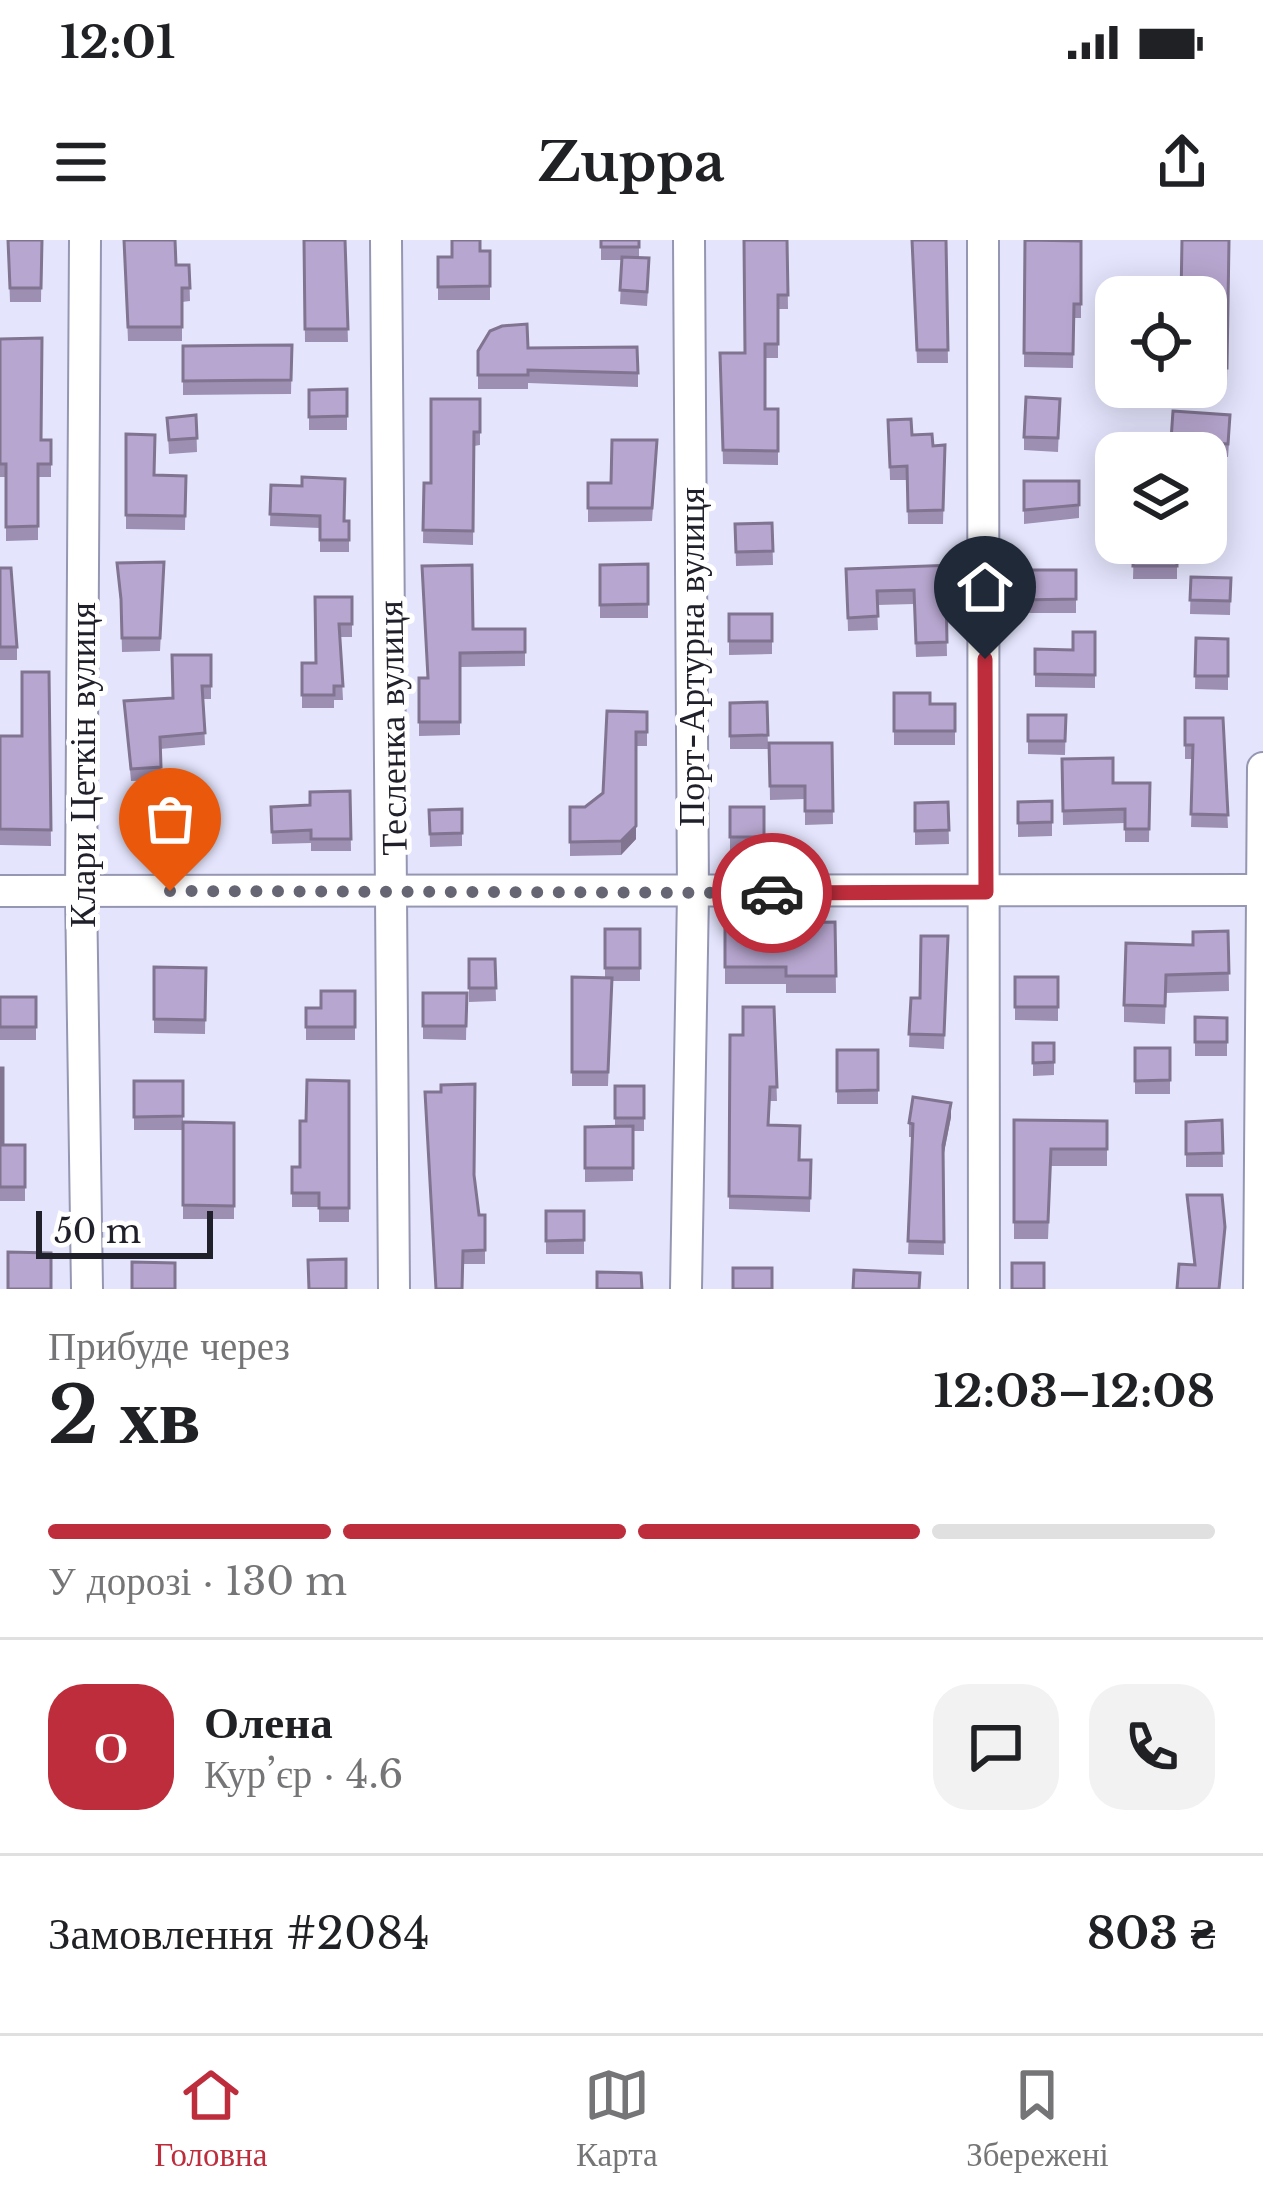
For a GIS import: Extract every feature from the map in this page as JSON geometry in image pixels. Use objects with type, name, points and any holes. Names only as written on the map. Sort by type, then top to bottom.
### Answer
[{"type":"street","name":"Клари Цеткін вулиця","points":[[85,240],[81,892],[87,1289]]},
{"type":"street","name":"Тесленка вулиця","points":[[386,240],[394,1289]]},
{"type":"street","name":"Порт-Артурна вулиця","points":[[686,1289],[693,894],[689,240]]},
{"type":"street","points":[[982,240],[984,1289]]},
{"type":"street","points":[[1259,1289],[1263,768]]},
{"type":"street","points":[[0,891],[1263,890]]},
{"type":"building","points":[[8,240],[42,240],[41,288],[10,288]]},
{"type":"building","points":[[124,240],[175,240],[176,265],[189,265],[190,288],[182,288],[182,327],[128,327]]},
{"type":"building","points":[[304,240],[345,240],[348,329],[305,329]]},
{"type":"building","points":[[452,240],[480,240],[480,251],[490,251],[490,286],[438,287],[438,257],[452,257]]},
{"type":"building","points":[[601,240],[639,240],[639,247],[601,247]]},
{"type":"building","points":[[744,240],[787,240],[788,295],[778,295],[778,344],[765,344],[765,409],[778,409],[778,451],[723,450],[720,353],[745,353]]},
{"type":"building","points":[[912,240],[946,240],[948,350],[917,350]]},
{"type":"building","points":[[1025,240],[1081,241],[1081,304],[1074,304],[1073,354],[1024,353]]},
{"type":"building","points":[[1182,240],[1229,240],[1227,368],[1227,276],[1181,276]]},
{"type":"building","points":[[622,257],[649,258],[647,292],[620,290]]},
{"type":"building","points":[[527,324],[528,348],[637,347],[638,373],[528,370],[528,375],[478,375],[478,351],[490,331]]},
{"type":"building","points":[[42,338],[41,440],[51,440],[51,464],[38,464],[38,526],[6,527],[6,464],[0,464],[0,339]]},
{"type":"building","points":[[292,345],[291,380],[183,381],[183,346]]},
{"type":"building","points":[[347,389],[347,416],[309,417],[309,390]]},
{"type":"building","points":[[1026,397],[1060,399],[1058,438],[1024,437]]},
{"type":"building","points":[[431,399],[480,399],[480,432],[474,432],[473,531],[423,530],[424,483],[431,483]]},
{"type":"building","points":[[1173,411],[1230,415],[1228,444],[1227,432],[1172,432]]},
{"type":"building","points":[[196,415],[197,438],[169,440],[167,418]]},
{"type":"building","points":[[911,419],[912,435],[932,434],[933,446],[945,445],[943,510],[908,511],[907,466],[890,467],[888,420]]},
{"type":"building","points":[[126,434],[155,435],[154,475],[186,476],[185,516],[126,515]]},
{"type":"building","points":[[612,440],[657,440],[652,508],[588,508],[588,483],[611,483]]},
{"type":"building","points":[[302,477],[345,479],[344,521],[349,521],[349,540],[320,540],[320,516],[270,514],[271,485],[302,486]]},
{"type":"building","points":[[1024,481],[1079,481],[1079,505],[1024,510]]},
{"type":"building","points":[[772,523],[773,551],[736,552],[735,524]]},
{"type":"building","points":[[164,562],[160,638],[122,638],[117,563]]},
{"type":"building","points":[[648,564],[648,604],[600,605],[600,565]]},
{"type":"building","points":[[472,565],[473,629],[525,629],[525,652],[460,653],[460,722],[419,722],[419,678],[428,678],[422,566]]},
{"type":"building","points":[[954,565],[955,590],[946,590],[947,642],[916,643],[914,590],[877,591],[878,616],[848,618],[846,569]]},
{"type":"building","points":[[0,568],[11,568],[17,647],[0,647]]},
{"type":"building","points":[[1020,570],[1076,570],[1076,599],[1020,600]]},
{"type":"building","points":[[1191,577],[1231,578],[1230,601],[1190,600]]},
{"type":"building","points":[[315,597],[352,597],[352,624],[339,624],[343,686],[334,686],[334,695],[302,695],[302,663],[316,663]]},
{"type":"building","points":[[729,614],[772,614],[772,641],[729,641]]},
{"type":"building","points":[[1073,632],[1095,632],[1095,675],[1035,674],[1035,649],[1073,650]]},
{"type":"building","points":[[1196,638],[1228,639],[1228,676],[1195,676]]},
{"type":"building","points":[[172,655],[211,655],[211,686],[202,686],[205,733],[160,737],[161,767],[131,769],[124,701],[173,698]]},
{"type":"building","points":[[22,672],[49,672],[51,830],[0,829],[0,736],[22,736]]},
{"type":"building","points":[[894,693],[930,693],[930,704],[955,704],[955,731],[894,731]]},
{"type":"building","points":[[767,702],[768,735],[730,736],[730,703]]},
{"type":"building","points":[[607,711],[647,712],[647,732],[636,732],[636,826],[621,841],[570,842],[570,807],[585,807],[603,793]]},
{"type":"building","points":[[1028,715],[1066,715],[1065,741],[1028,741]]},
{"type":"building","points":[[1185,718],[1223,718],[1228,815],[1191,814],[1193,745],[1185,745]]},
{"type":"building","points":[[769,743],[832,743],[833,811],[805,811],[805,786],[770,786]]},
{"type":"building","points":[[1113,758],[1113,783],[1150,783],[1149,829],[1125,829],[1125,809],[1063,811],[1062,759]]},
{"type":"building","points":[[350,791],[351,839],[311,839],[311,830],[272,832],[271,807],[310,805],[310,792]]},
{"type":"building","points":[[1052,801],[1052,822],[1018,823],[1018,802]]},
{"type":"building","points":[[948,802],[949,830],[915,831],[915,803]]},
{"type":"building","points":[[138,806],[176,806],[176,834],[138,834]]},
{"type":"building","points":[[730,807],[764,807],[764,837],[730,837]]},
{"type":"building","points":[[462,809],[462,833],[430,834],[429,810]]},
{"type":"building","points":[[725,914],[769,914],[769,923],[835,922],[836,976],[786,976],[786,967],[725,967]]},
{"type":"building","points":[[605,929],[640,929],[640,968],[605,968]]},
{"type":"building","points":[[1228,931],[1229,973],[1166,975],[1165,1006],[1124,1005],[1126,943],[1193,945],[1193,932]]},
{"type":"building","points":[[921,936],[948,936],[944,1035],[909,1034],[911,998],[920,998]]},
{"type":"building","points":[[469,959],[495,959],[496,988],[469,988]]},
{"type":"building","points":[[154,967],[206,968],[205,1020],[154,1019]]},
{"type":"building","points":[[572,977],[612,978],[608,1072],[572,1072]]},
{"type":"building","points":[[1015,977],[1058,977],[1058,1007],[1015,1007]]},
{"type":"building","points":[[321,991],[355,991],[355,1027],[306,1027],[306,1008],[321,1008]]},
{"type":"building","points":[[423,993],[467,993],[466,1026],[423,1026]]},
{"type":"building","points":[[0,997],[36,997],[36,1027],[0,1027]]},
{"type":"building","points":[[743,1007],[774,1007],[777,1087],[770,1087],[768,1125],[800,1126],[799,1160],[811,1160],[810,1198],[729,1196],[730,1035],[743,1035]]},
{"type":"building","points":[[1195,1017],[1227,1018],[1227,1042],[1195,1042]]},
{"type":"building","points":[[1033,1043],[1054,1043],[1054,1062],[1033,1063]]},
{"type":"building","points":[[1135,1048],[1170,1048],[1170,1080],[1135,1081]]},
{"type":"building","points":[[837,1050],[878,1050],[878,1090],[837,1091]]},
{"type":"building","points":[[0,1068],[3,1145],[25,1145],[25,1187],[0,1187]]},
{"type":"building","points":[[307,1080],[349,1081],[349,1208],[319,1208],[319,1193],[292,1193],[292,1167],[300,1167],[300,1121],[306,1121]]},
{"type":"building","points":[[134,1081],[183,1081],[183,1116],[134,1117]]},
{"type":"building","points":[[475,1084],[474,1175],[479,1215],[485,1215],[485,1250],[463,1251],[462,1289],[436,1289],[425,1092],[441,1092],[441,1085]]},
{"type":"building","points":[[615,1086],[644,1086],[644,1118],[615,1118]]},
{"type":"building","points":[[913,1097],[951,1103],[943,1145],[944,1242],[908,1241]]},
{"type":"building","points":[[1014,1120],[1107,1121],[1107,1149],[1051,1149],[1048,1222],[1014,1222]]},
{"type":"building","points":[[1222,1120],[1223,1153],[1186,1154],[1186,1122]]},
{"type":"building","points":[[183,1122],[234,1123],[234,1206],[183,1205]]},
{"type":"building","points":[[633,1126],[633,1168],[585,1168],[585,1127]]},
{"type":"building","points":[[1187,1195],[1222,1195],[1225,1227],[1219,1289],[1177,1289],[1179,1264],[1195,1265]]},
{"type":"building","points":[[546,1211],[584,1211],[584,1240],[546,1241]]},
{"type":"building","points":[[8,1252],[51,1253],[51,1289],[8,1289]]},
{"type":"building","points":[[346,1259],[346,1289],[309,1289],[308,1260]]},
{"type":"building","points":[[132,1262],[175,1263],[175,1289],[132,1289]]},
{"type":"building","points":[[1012,1263],[1044,1263],[1044,1289],[1012,1289]]},
{"type":"building","points":[[733,1268],[772,1268],[772,1289],[733,1289]]},
{"type":"building","points":[[854,1270],[920,1273],[919,1289],[853,1289]]},
{"type":"building","points":[[597,1272],[641,1273],[642,1289],[597,1289]]},
{"type":"way so far","points":[[170,891],[394,888],[772,893]]},
{"type":"route","points":[[772,893],[986,892],[985,659]]}]
